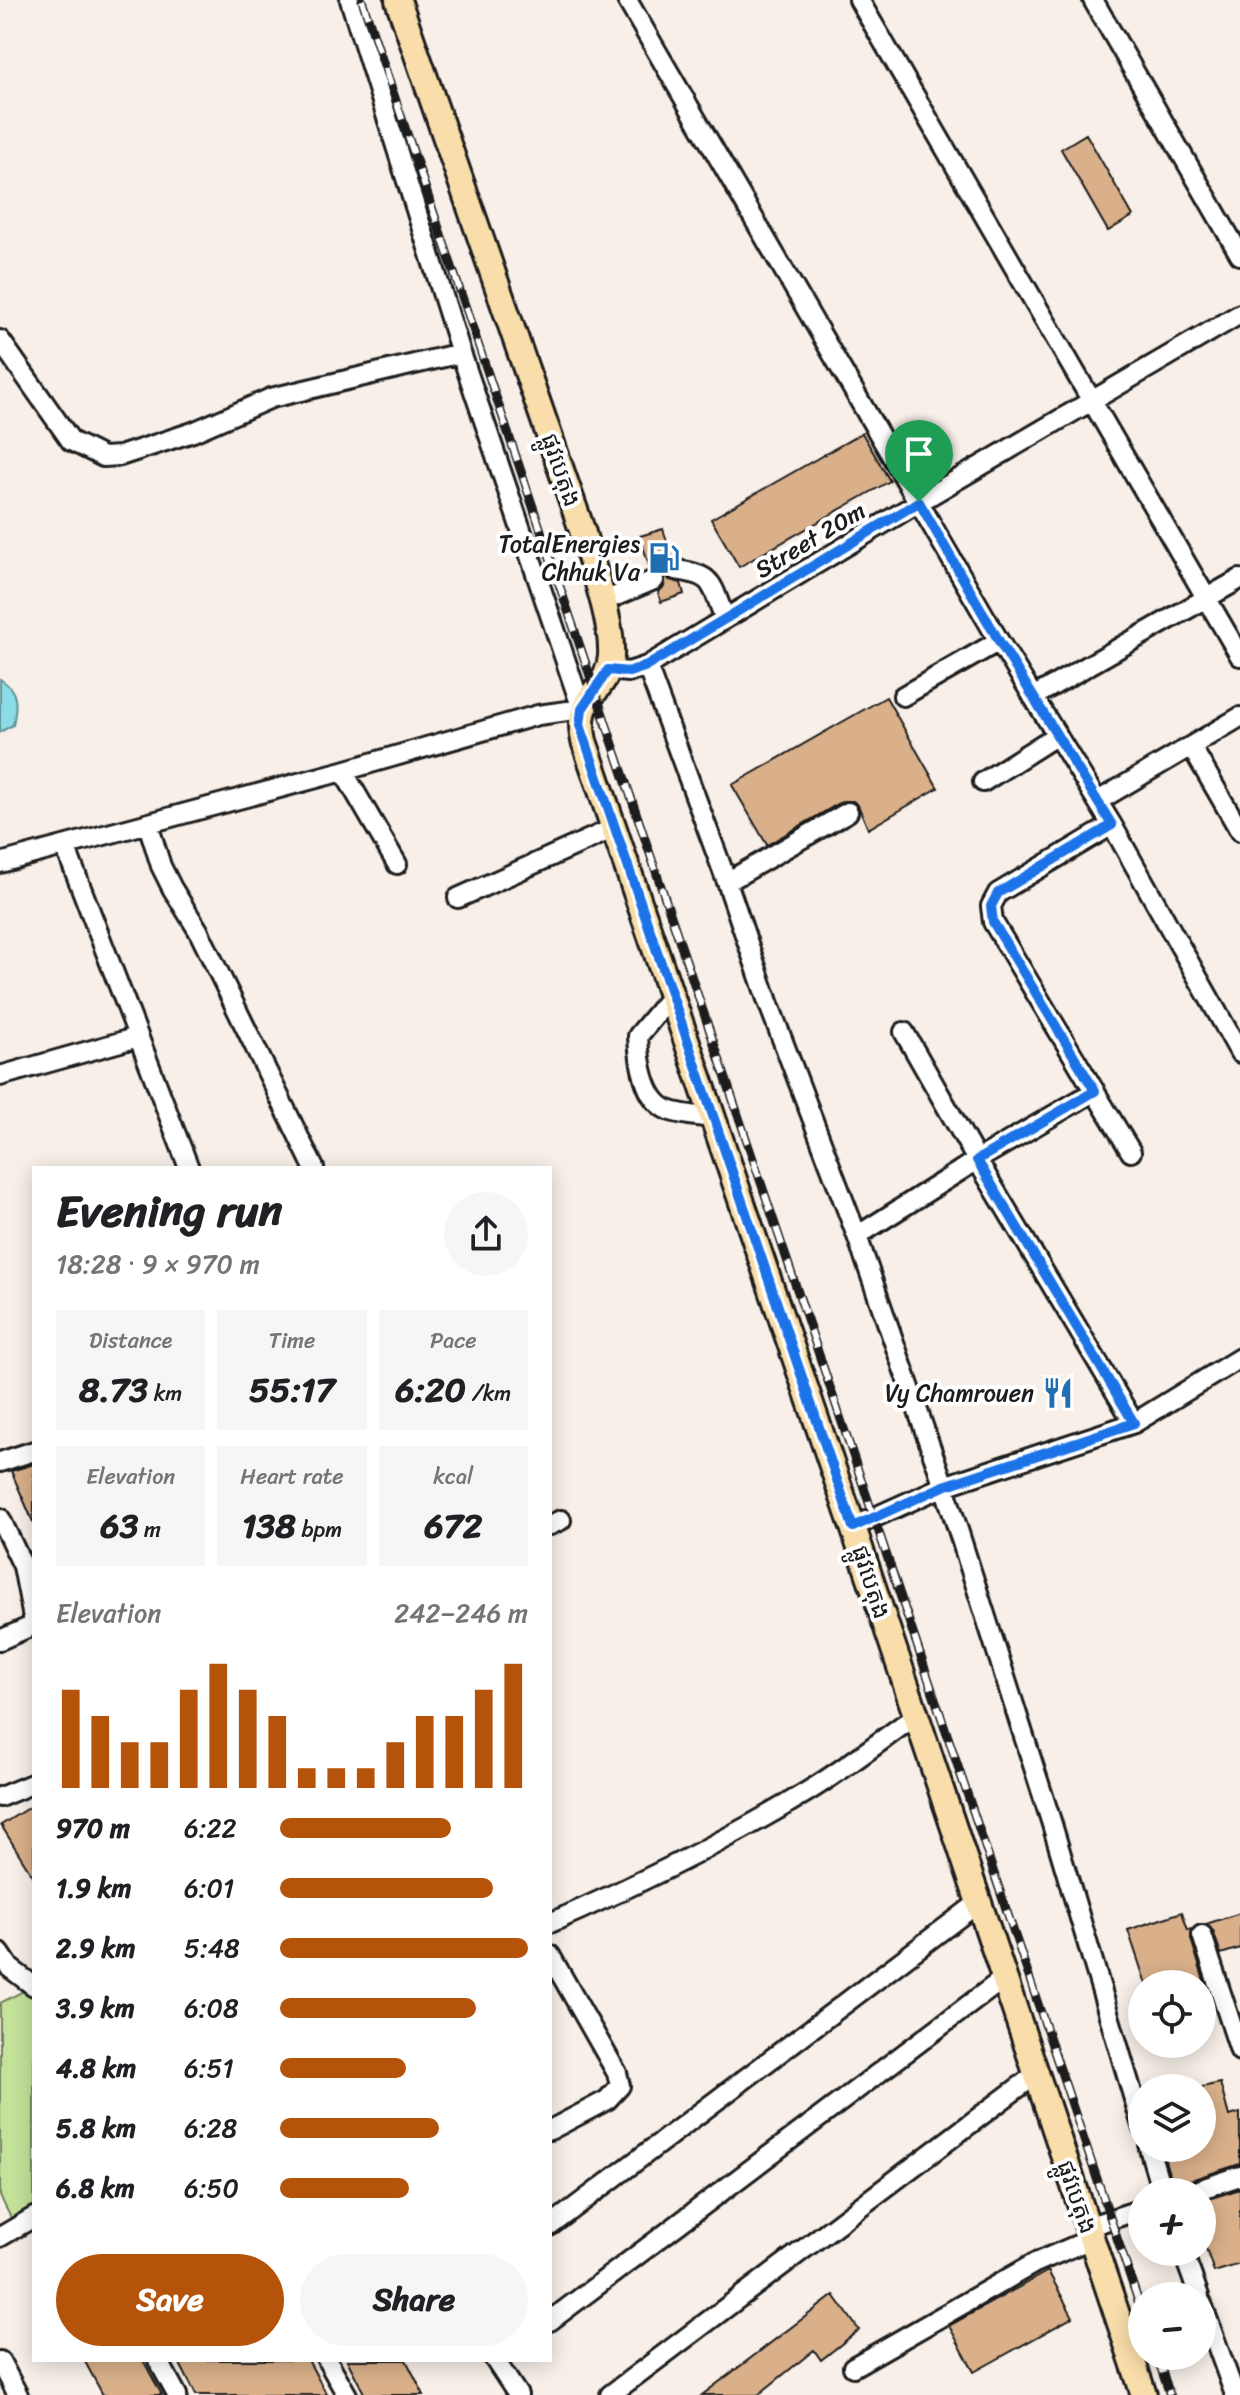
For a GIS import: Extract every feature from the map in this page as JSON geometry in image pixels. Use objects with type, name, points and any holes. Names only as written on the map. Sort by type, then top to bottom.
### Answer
[{"type":"main road","name":"ផ្លូវបេតុង","points":[[398,0],[583,533],[609,639],[608,670]]},
{"type":"main road","points":[[582,709],[608,670]]},
{"type":"main road","name":"ផ្លូវបេតុង","points":[[582,709],[580,725],[584,741],[853,1527],[914,1717],[1144,2395]]},
{"type":"street","points":[[0,863],[538,715],[582,709],[461,353],[350,0]]},
{"type":"street","points":[[627,0],[999,641],[1112,825],[1240,1053]]},
{"type":"street","points":[[859,0],[1240,656]]},
{"type":"street","points":[[1093,0],[1240,255]]},
{"type":"street","name":"Street 20m","points":[[608,670],[629,672],[647,666],[1240,314]]},
{"type":"street","points":[[2,350],[71,441],[103,457],[120,456],[193,432],[271,398],[461,353]]},
{"type":"street","points":[[676,570],[709,578],[725,619]]},
{"type":"street","points":[[1033,697],[1240,579]]},
{"type":"street","points":[[602,602],[654,580]]},
{"type":"street","points":[[903,696],[999,641]]},
{"type":"street","points":[[647,666],[768,1002],[857,1236],[944,1486],[1051,1821],[1128,2079]]},
{"type":"street","points":[[1098,801],[1240,717]]},
{"type":"street","points":[[983,782],[1057,735]]},
{"type":"street","points":[[1191,746],[1240,831]]},
{"type":"street","points":[[343,771],[397,864]]},
{"type":"street","points":[[727,882],[848,812]]},
{"type":"street","points":[[148,824],[161,866],[198,930],[313,1166]]},
{"type":"street","points":[[1112,825],[998,893],[991,906],[993,922],[1131,1152]]},
{"type":"street","points":[[458,898],[614,828]]},
{"type":"street","points":[[65,846],[188,1166]]},
{"type":"street","points":[[671,996],[638,1036],[639,1059],[649,1089],[662,1107],[670,1111],[713,1118]]},
{"type":"street","points":[[904,1032],[1134,1423]]},
{"type":"street","points":[[0,1076],[138,1037]]},
{"type":"street","points":[[857,1236],[977,1160],[1095,1091]]},
{"type":"street","points":[[853,1527],[944,1486],[1134,1423],[1240,1358]]},
{"type":"street","points":[[0,1462],[32,1452]]},
{"type":"street","points":[[0,1518],[28,1563],[32,1604]]},
{"type":"street","points":[[0,1640],[32,1625]]},
{"type":"street","points":[[552,1922],[752,1824],[813,1788],[914,1717]]},
{"type":"street","points":[[0,1797],[32,1784]]},
{"type":"street","points":[[552,2224],[978,1903]]},
{"type":"street","points":[[1202,1935],[1240,2051]]},
{"type":"street","points":[[0,1953],[10,1968],[32,1984]]},
{"type":"street","points":[[552,1959],[620,2081],[614,2095],[552,2129]]},
{"type":"street","points":[[552,2319],[1003,1979]]},
{"type":"street","points":[[610,2395],[1035,2075]]},
{"type":"street","points":[[1216,2184],[1240,2176]]},
{"type":"street","points":[[853,2367],[1089,2233],[1128,2215]]},
{"type":"street","points":[[1,2235],[32,2218]]},
{"type":"street","points":[[1216,2343],[1235,2395]]},
{"type":"street","points":[[0,2361],[18,2395]]},
{"type":"street","points":[[159,2362],[177,2395]]},
{"type":"street","points":[[328,2362],[347,2395]]},
{"type":"street","points":[[498,2362],[518,2395]]},
{"type":"green space","points":[[32,1989],[32,2207],[11,2218],[0,2196],[0,2003]]},
{"type":"water","points":[[0,679],[11,688],[16,705],[13,725],[0,732]]},
{"type":"building","points":[[1086,134],[1133,216],[1108,231],[1061,149]]},
{"type":"building","points":[[862,433],[890,481],[739,567],[711,519]]},
{"type":"building","points":[[663,529],[673,559],[666,563],[665,573],[669,580],[681,583],[684,594],[661,602],[658,592],[664,587],[665,576],[661,570],[650,569],[640,536]]},
{"type":"building","points":[[886,697],[938,788],[868,829],[858,805],[853,801],[843,801],[767,845],[732,785]]},
{"type":"building","points":[[32,1465],[32,1519],[11,1471]]},
{"type":"building","points":[[32,1805],[32,1875],[1,1825]]},
{"type":"building","points":[[1182,1912],[1188,1930],[1192,1929],[1191,1939],[1201,1970],[1141,1970],[1128,1930]]},
{"type":"building","points":[[1240,1913],[1240,1948],[1221,1954],[1213,1931],[1206,1924]]},
{"type":"building","points":[[1220,2083],[1229,2116],[1240,2113],[1240,2164],[1197,2178],[1170,2178],[1166,2162],[1216,2162],[1216,2084]]},
{"type":"building","points":[[1240,2189],[1240,2264],[1214,2272],[1212,2266],[1216,2266],[1216,2197]]},
{"type":"building","points":[[1048,2271],[1073,2317],[974,2372],[949,2326]]},
{"type":"building","points":[[834,2295],[859,2330],[821,2360],[814,2350],[758,2395],[702,2395]]},
{"type":"building","points":[[85,2362],[144,2362],[162,2395],[103,2395]]},
{"type":"building","points":[[179,2362],[309,2362],[327,2395],[196,2395]]},
{"type":"building","points":[[348,2362],[407,2362],[424,2395],[365,2395]]},
{"type":"railway","points":[[362,0],[1132,2282]]},
{"type":"railway","points":[[1162,2370],[1170,2395]]},
{"type":"place","name":"TotalEnergies Chhuk Va","points":[[664,558]]},
{"type":"place","name":"Vy Chamrouen","points":[[1058,1393]]},
{"type":"route","points":[[919,502],[999,641],[1112,825],[998,893],[991,906],[993,922],[1095,1091],[977,1160],[1134,1423],[944,1486],[853,1527],[580,725],[582,709],[608,670],[629,672],[647,666],[919,502]]}]
